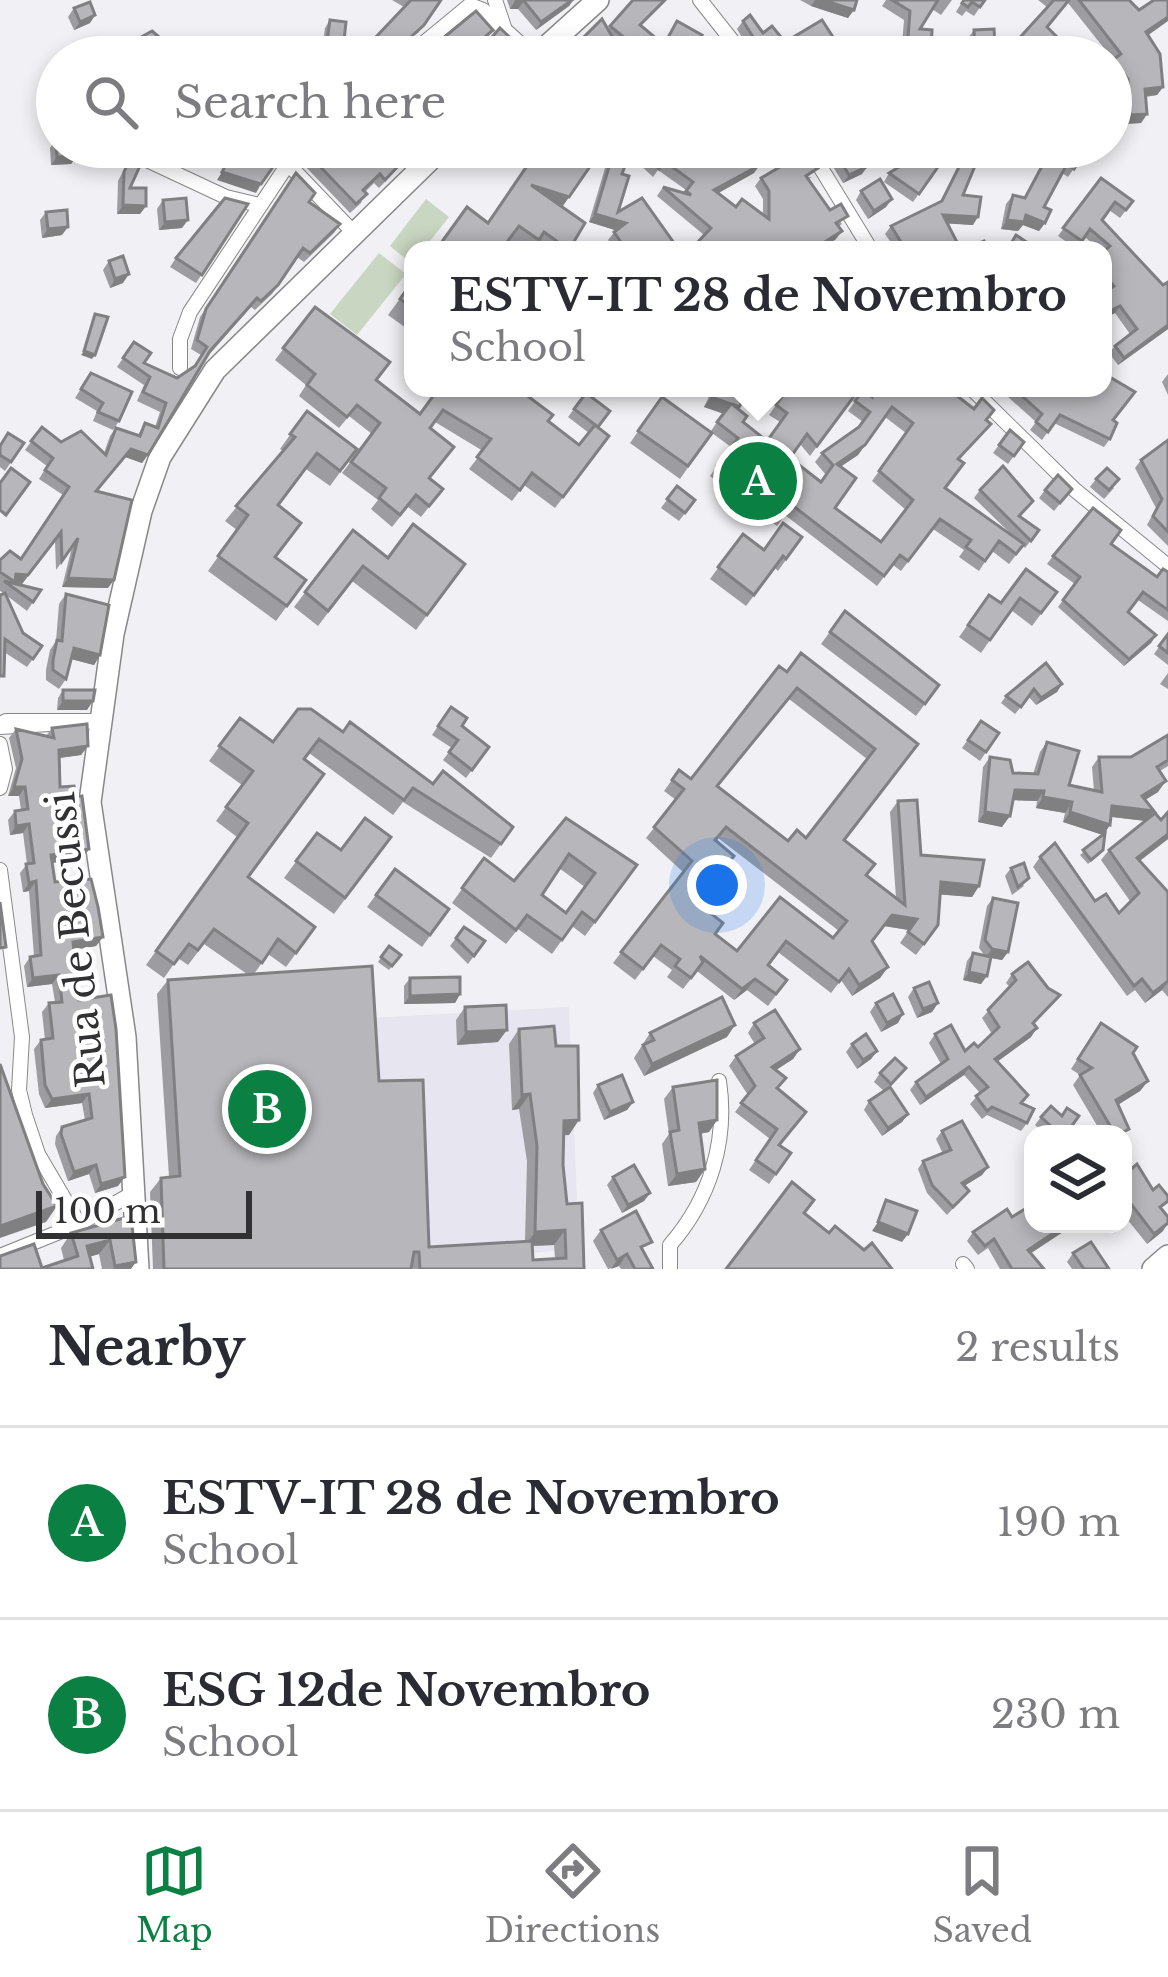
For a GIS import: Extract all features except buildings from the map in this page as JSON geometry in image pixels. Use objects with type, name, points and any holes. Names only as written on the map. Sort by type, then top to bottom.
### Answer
[{"type":"street","points":[[558,36],[598,0]]},
{"type":"street","points":[[700,0],[728,36]]},
{"type":"street","points":[[430,36],[458,10],[485,3],[513,36]]},
{"type":"street","points":[[164,168],[226,197],[259,205]]},
{"type":"street","points":[[180,368],[184,325],[285,168]]},
{"type":"street","points":[[292,168],[355,234]]},
{"type":"street","name":"Rua de Becussi","points":[[138,1269],[119,985],[90,802],[113,634],[136,531],[160,457],[215,370],[422,168]]},
{"type":"street","points":[[821,168],[865,241]]},
{"type":"street","points":[[980,397],[1075,490],[1168,566]]},
{"type":"street","points":[[6,721],[98,721],[0,726],[6,721]]},
{"type":"street","points":[[0,744],[4,769],[0,788]]},
{"type":"street","points":[[0,870],[22,1037],[19,1090],[38,1154],[79,1223]]},
{"type":"street","points":[[670,1269],[670,1245],[697,1215],[711,1175],[724,1116],[718,1082]]},
{"type":"street","points":[[0,1088],[42,1196],[50,1208],[79,1223]]},
{"type":"street","points":[[0,1256],[79,1223],[135,1192]]},
{"type":"street","points":[[1153,1269],[1168,1256]]},
{"type":"shaded area","points":[[569,1007],[579,1248],[384,1269],[370,1018]]},
{"type":"green space","points":[[426,199],[449,217],[430,241],[404,241],[404,257],[390,246]]},
{"type":"green space","points":[[379,253],[404,272],[357,335],[330,314]]},
{"type":"place","name":"ESTV-IT 28 de Novembro","points":[[758,481]]},
{"type":"place","name":"ESG 12de Novembro","points":[[267,1109]]}]
